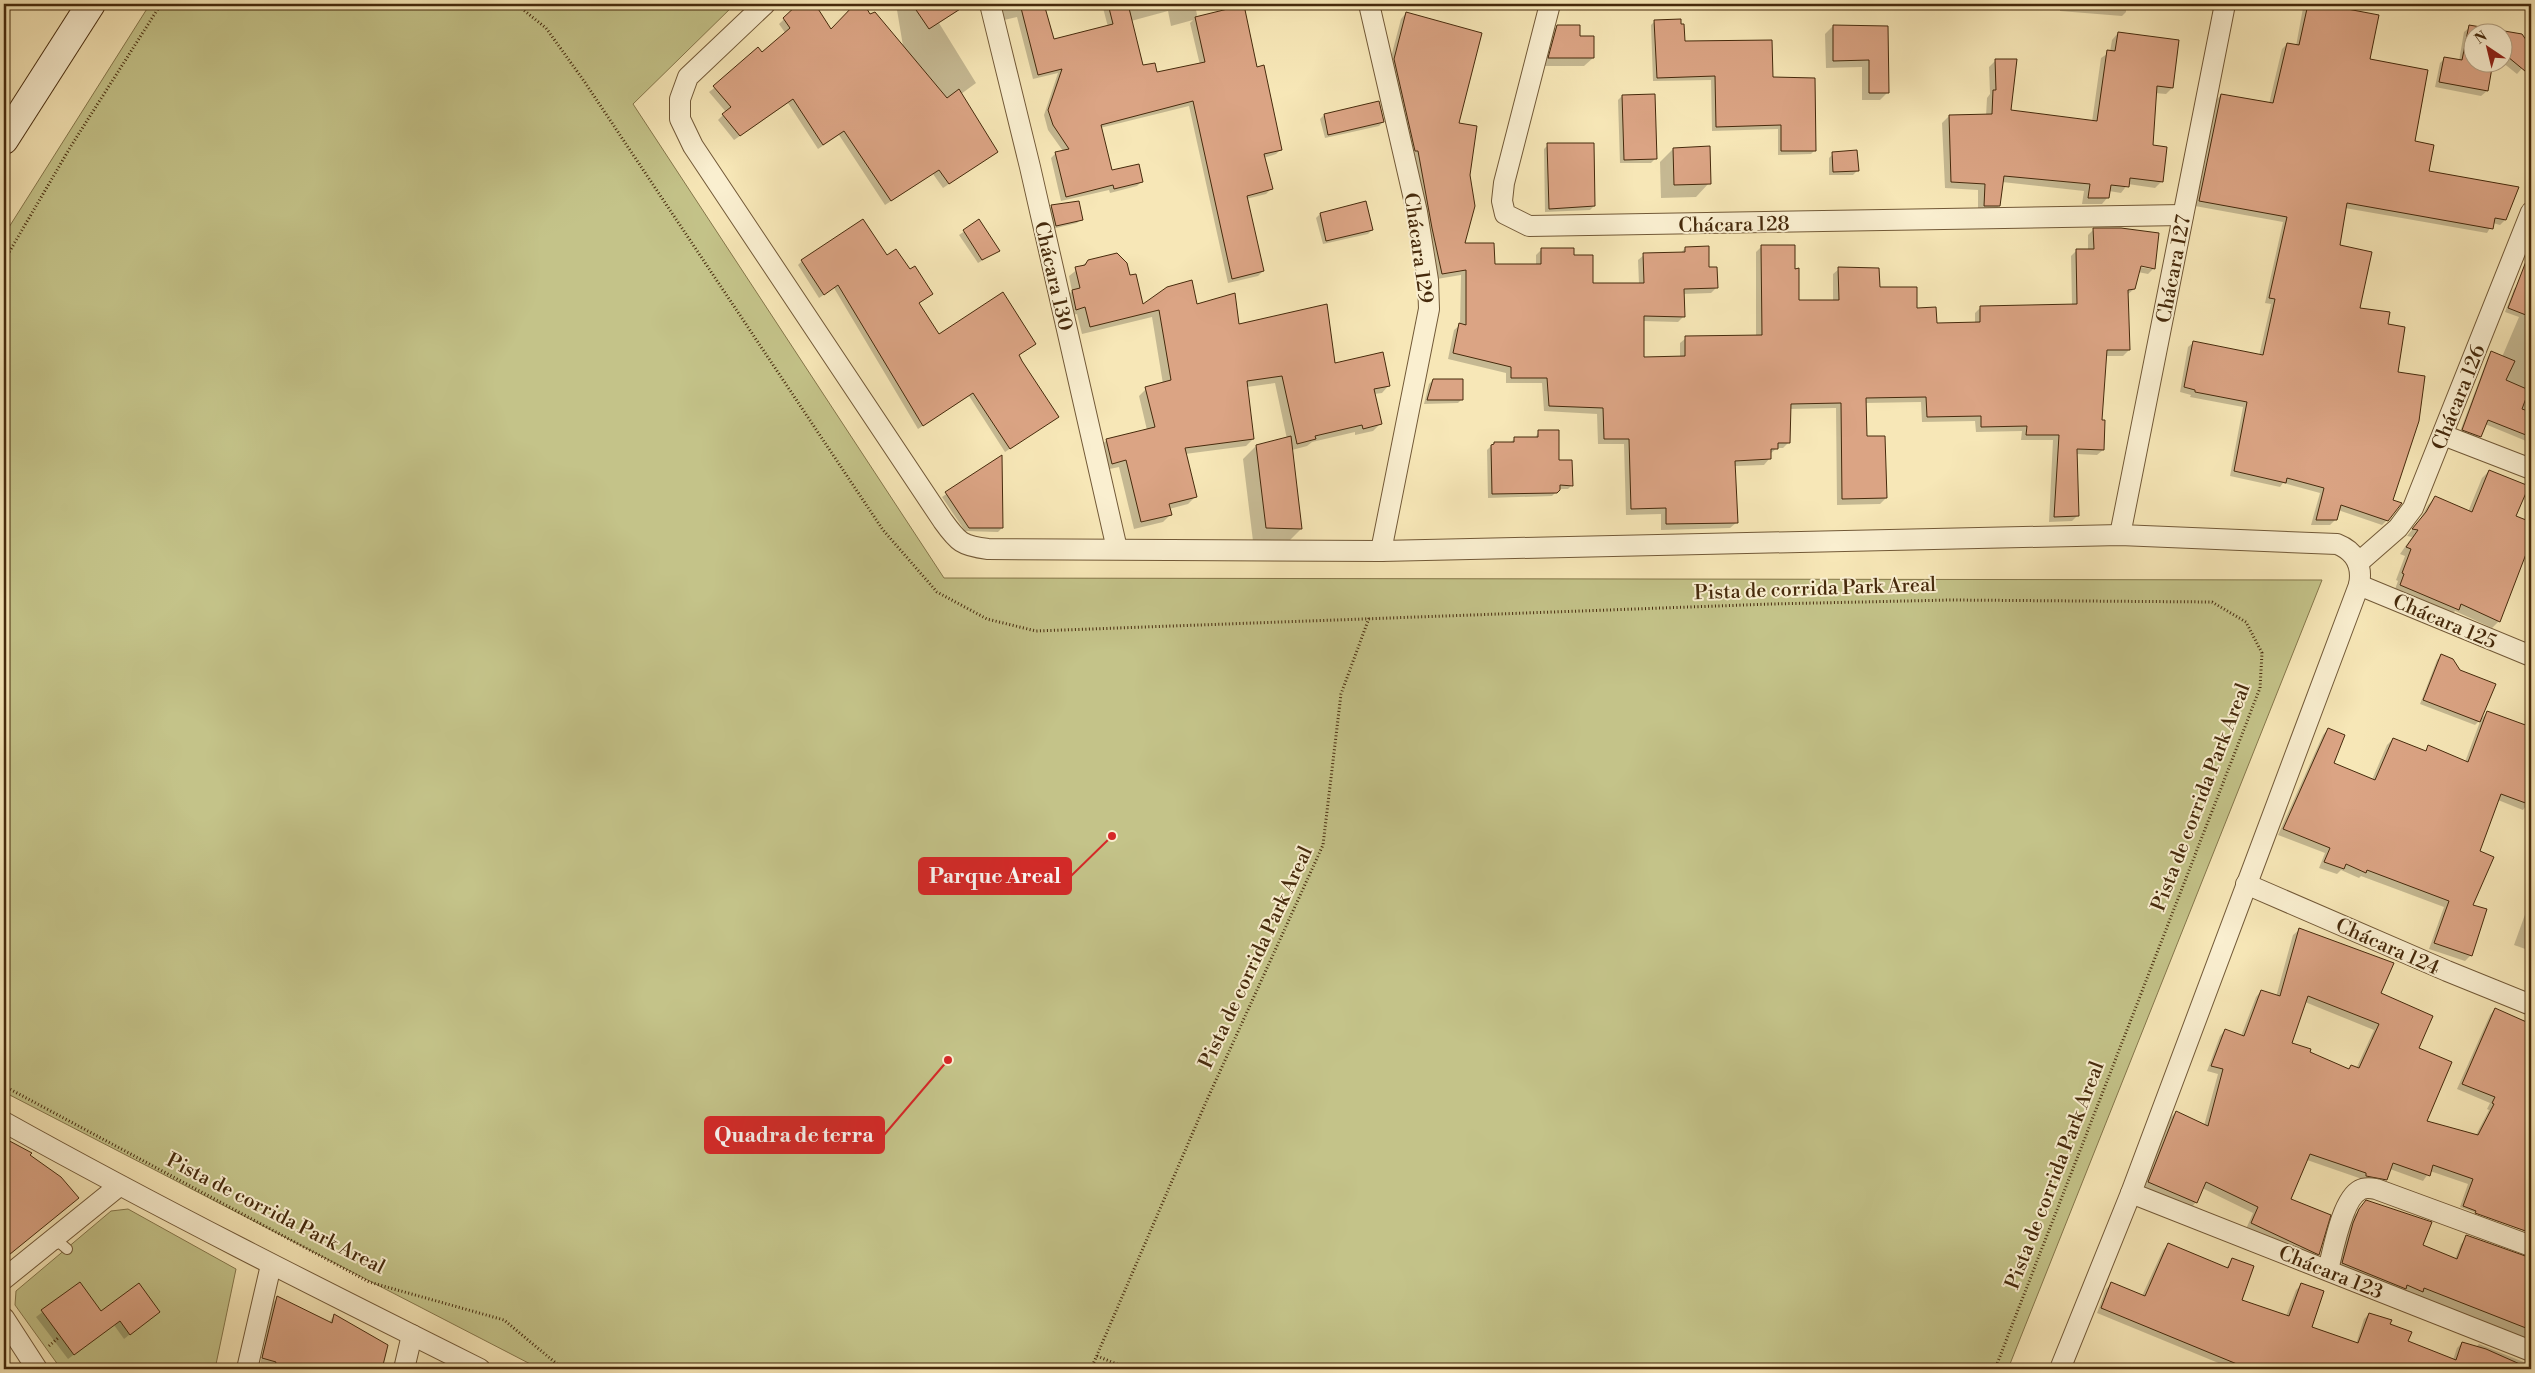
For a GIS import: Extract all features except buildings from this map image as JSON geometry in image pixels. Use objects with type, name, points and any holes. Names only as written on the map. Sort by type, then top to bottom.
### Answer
[{"type":"street","points":[[4,140],[91,4]]},
{"type":"street","points":[[765,4],[688,77],[680,99],[680,120],[693,146],[956,540],[968,546],[988,549],[1117,548],[1381,551],[2120,535],[2337,544],[2346,548],[2358,563],[2361,574],[2359,585],[2131,1193],[2060,1369]]},
{"type":"street","name":"Chácara 130","points":[[990,4],[1030,167],[1117,548]]},
{"type":"street","name":"Chácara 129","points":[[1369,4],[1417,212],[1428,280],[1429,309],[1381,551]]},
{"type":"street","name":"Chácara 128","points":[[1550,4],[1504,183],[1502,201],[1504,214],[1529,226],[2183,215]]},
{"type":"street","name":"Chácara 127","points":[[2120,535],[2225,4]]},
{"type":"street","name":"Chácara 126","points":[[2358,563],[2398,528],[2413,508],[2531,212]]},
{"type":"street","points":[[2443,435],[2531,469]]},
{"type":"street","name":"Chácara 125","points":[[2359,585],[2531,656]]},
{"type":"street","name":"Chácara 124","points":[[2246,884],[2447,971],[2531,1005]]},
{"type":"street","points":[[4,1122],[119,1186],[271,1265],[480,1369]]},
{"type":"street","points":[[4,1279],[119,1186]]},
{"type":"street","points":[[2328,1270],[2347,1203],[2359,1190],[2366,1188],[2376,1189],[2439,1211],[2531,1246]]},
{"type":"street","name":"Chácara 123","points":[[2131,1193],[2531,1351]]},
{"type":"street","points":[[247,1369],[271,1265]]},
{"type":"street","points":[[4,1318],[37,1369]]},
{"type":"street","points":[[404,1369],[412,1335]]},
{"type":"lane","points":[[46,1245],[60,1243],[67,1249]]},
{"type":"path","points":[[4,261],[71,146],[161,4]]},
{"type":"path","name":"Pista de corrida Park Areal","points":[[1091,1369],[1206,1102],[1323,845],[1341,694],[1369,618],[1951,600],[2212,602],[2246,622],[2262,653],[2260,688],[1995,1369]]},
{"type":"path","name":"Pista de corrida Park Areal","points":[[4,1086],[369,1282],[504,1320],[563,1369]]},
{"type":"path","points":[[1097,1356],[1129,1369]]},
{"type":"shaded area","points":[[150,4],[735,4],[633,104],[944,578],[2322,580],[2008,1369],[540,1369],[4,1092],[4,235]]},
{"type":"shaded area","points":[[128,1209],[236,1269],[215,1369],[61,1369],[15,1305],[16,1291],[111,1211]]},
{"type":"place","name":"Parque Areal","points":[[1112,836]]},
{"type":"place","name":"Quadra de terra","points":[[948,1060]]}]
